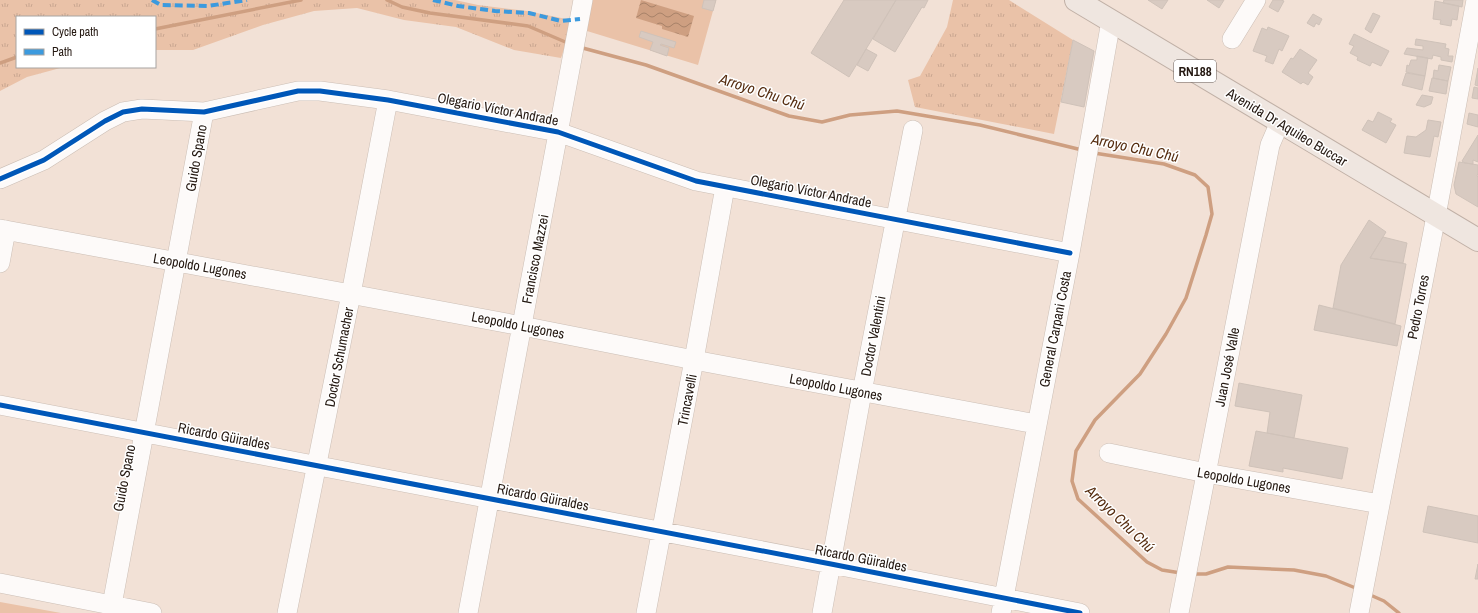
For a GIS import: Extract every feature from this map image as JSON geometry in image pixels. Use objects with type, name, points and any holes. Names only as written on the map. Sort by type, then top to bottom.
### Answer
[{"type":"highway","name":"Avenida Dr Aquileo Buccar","points":[[1076,0],[1478,240]]},
{"type":"street","name":"Francisco Mazzei","points":[[468,613],[583,0]]},
{"type":"street","points":[[1232,39],[1256,0]]},
{"type":"street","name":"Pedro Torres","points":[[1359,609],[1436,216],[1476,0]]},
{"type":"street","name":"General Carpani Costa","points":[[1002,605],[1070,253],[1111,21]]},
{"type":"street","name":"Olegario Víctor Andrade","points":[[0,179],[44,160],[105,121],[123,112],[142,109],[204,112],[298,91],[320,91],[388,100],[558,132],[696,180],[725,187],[1070,253]]},
{"type":"street","name":"Doctor Schumacher","points":[[288,613],[388,100]]},
{"type":"street","name":"Guido Spano","points":[[112,605],[204,112]]},
{"type":"street","name":"Juan José Valle","points":[[1179,613],[1270,145],[1280,122]]},
{"type":"street","name":"Doctor Valentini","points":[[822,613],[862,392],[913,130]]},
{"type":"street","name":"Trincavelli","points":[[646,613],[725,187]]},
{"type":"street","points":[[0,263],[3,230]]},
{"type":"street","name":"Leopoldo Lugones","points":[[3,230],[177,261],[1036,424]]},
{"type":"street","name":"Ricardo Güiraldes","points":[[0,406],[831,564],[1002,605],[1080,613]]},
{"type":"street","name":"Leopoldo Lugones","points":[[1109,453],[1206,473],[1380,504]]},
{"type":"street","points":[[0,583],[152,613]]},
{"type":"green space","points":[[0,0],[455,0],[478,5],[527,11],[571,20],[561,58],[514,50],[456,27],[404,20],[357,8],[314,11],[263,25],[193,50],[156,50],[156,16],[16,16],[16,68],[60,68],[27,77],[0,91]]},
{"type":"green space","points":[[592,0],[716,0],[698,65],[587,31]]},
{"type":"green space","points":[[953,0],[1009,0],[1073,40],[1054,134],[915,107],[908,80],[920,76],[947,27]]},
{"type":"green space","points":[[0,602],[61,613],[0,613]]},
{"type":"water","points":[[641,0],[694,16],[688,37],[662,29],[662,26],[636,18]]},
{"type":"building","points":[[704,0],[716,0],[713,11],[702,8]]},
{"type":"building","points":[[844,0],[896,0],[849,77],[811,53]]},
{"type":"building","points":[[896,0],[928,0],[924,8],[922,7],[895,52],[873,39]]},
{"type":"building","points":[[1148,0],[1168,0],[1162,9]]},
{"type":"building","points":[[1207,0],[1224,0],[1219,8]]},
{"type":"building","points":[[1273,0],[1284,1],[1278,12],[1269,7]]},
{"type":"building","points":[[1444,0],[1463,0],[1462,7],[1443,3]]},
{"type":"building","points":[[1435,1],[1459,6],[1457,20],[1452,19],[1451,26],[1440,24],[1441,20],[1433,19]]},
{"type":"building","points":[[1373,13],[1380,16],[1371,33],[1365,29]]},
{"type":"building","points":[[1313,14],[1322,19],[1319,25],[1316,23],[1314,27],[1307,23]]},
{"type":"building","points":[[1268,27],[1289,36],[1282,51],[1279,49],[1273,64],[1265,61],[1267,56],[1253,51],[1262,28],[1267,30]]},
{"type":"building","points":[[641,31],[676,42],[674,48],[660,45],[669,48],[667,56],[650,50],[653,42],[639,37]]},
{"type":"building","points":[[1354,34],[1389,51],[1381,66],[1372,62],[1370,66],[1357,60],[1358,57],[1350,53],[1354,46],[1349,44]]},
{"type":"building","points":[[1416,39],[1446,44],[1445,48],[1449,49],[1448,56],[1453,56],[1452,62],[1441,60],[1441,57],[1433,55],[1432,59],[1404,54],[1407,48],[1423,50],[1423,46],[1415,45]]},
{"type":"building","points":[[1073,40],[1094,51],[1084,107],[1061,102]]},
{"type":"building","points":[[866,49],[877,55],[868,71],[857,65]]},
{"type":"building","points":[[1300,49],[1317,60],[1308,73],[1313,77],[1308,85],[1303,82],[1301,84],[1282,72],[1291,58],[1293,59]]},
{"type":"building","points":[[1417,56],[1428,58],[1425,76],[1406,72],[1407,65],[1409,66],[1411,60],[1417,60]]},
{"type":"building","points":[[1439,65],[1451,67],[1448,81],[1433,78],[1434,70],[1438,71]]},
{"type":"building","points":[[1478,68],[1478,86],[1475,85]]},
{"type":"building","points":[[1406,73],[1425,76],[1422,90],[1402,85]]},
{"type":"building","points":[[1432,78],[1448,81],[1446,94],[1429,91]]},
{"type":"building","points":[[1474,87],[1478,88],[1478,99],[1472,98]]},
{"type":"building","points":[[1422,95],[1433,97],[1431,104],[1424,107],[1416,105]]},
{"type":"building","points":[[1378,112],[1392,119],[1390,122],[1396,125],[1386,143],[1362,130],[1368,120],[1373,122]]},
{"type":"building","points":[[1469,113],[1478,115],[1478,127],[1467,124]]},
{"type":"building","points":[[1428,120],[1441,122],[1438,137],[1434,136],[1430,157],[1404,153],[1407,136],[1416,137],[1426,130]]},
{"type":"building","points":[[1478,135],[1478,162],[1473,160],[1473,164],[1465,163],[1462,161]]},
{"type":"building","points":[[1459,162],[1478,165],[1478,207],[1456,194],[1454,185]]},
{"type":"building","points":[[1369,220],[1386,232],[1370,258],[1406,264],[1395,324],[1333,308],[1341,265]]},
{"type":"building","points":[[1383,237],[1407,243],[1403,263],[1370,258]]},
{"type":"building","points":[[1319,305],[1401,326],[1397,346],[1314,330]]},
{"type":"building","points":[[1239,383],[1302,395],[1294,438],[1267,433],[1270,412],[1235,406]]},
{"type":"building","points":[[1256,431],[1348,448],[1342,479],[1283,468],[1283,472],[1249,466]]},
{"type":"building","points":[[1428,506],[1478,516],[1478,543],[1423,532]]},
{"type":"building","points":[[1478,564],[1478,579],[1475,579]]},
{"type":"waterway","name":"Arroyo Chu Chú","points":[[156,29],[301,0]]},
{"type":"waterway","name":"Arroyo Chu Chú","points":[[387,0],[402,7],[430,13],[528,26],[570,44]]},
{"type":"waterway","name":"Arroyo Chu Chú","points":[[579,47],[646,65],[789,116],[822,122],[850,115],[897,111],[980,125],[1082,150]]},
{"type":"waterway","name":"Arroyo Chu Chú","points":[[0,63],[16,57]]},
{"type":"waterway","name":"Arroyo Chu Chú","points":[[1094,153],[1164,164],[1195,175],[1208,187],[1212,214],[1186,298],[1166,334],[1140,374],[1095,420],[1076,451],[1072,481],[1078,499],[1147,562],[1162,570],[1181,573]]},
{"type":"waterway","name":"Arroyo Chu Chú","points":[[1193,574],[1206,574],[1228,567],[1294,570],[1326,576],[1358,589]]},
{"type":"waterway","name":"Arroyo Chu Chú","points":[[1368,594],[1384,601],[1399,613]]},
{"type":"marked path","points":[[152,0],[161,5],[208,6],[247,0]]},
{"type":"marked path","points":[[433,0],[458,6],[495,11],[529,13],[561,21],[580,19]]},
{"type":"cycle path","points":[[0,179],[44,160],[105,121],[123,112],[142,109],[204,112],[298,91],[320,91],[388,100],[558,132],[696,181],[1070,253]]},
{"type":"cycle path","points":[[0,405],[1080,613]]}]
